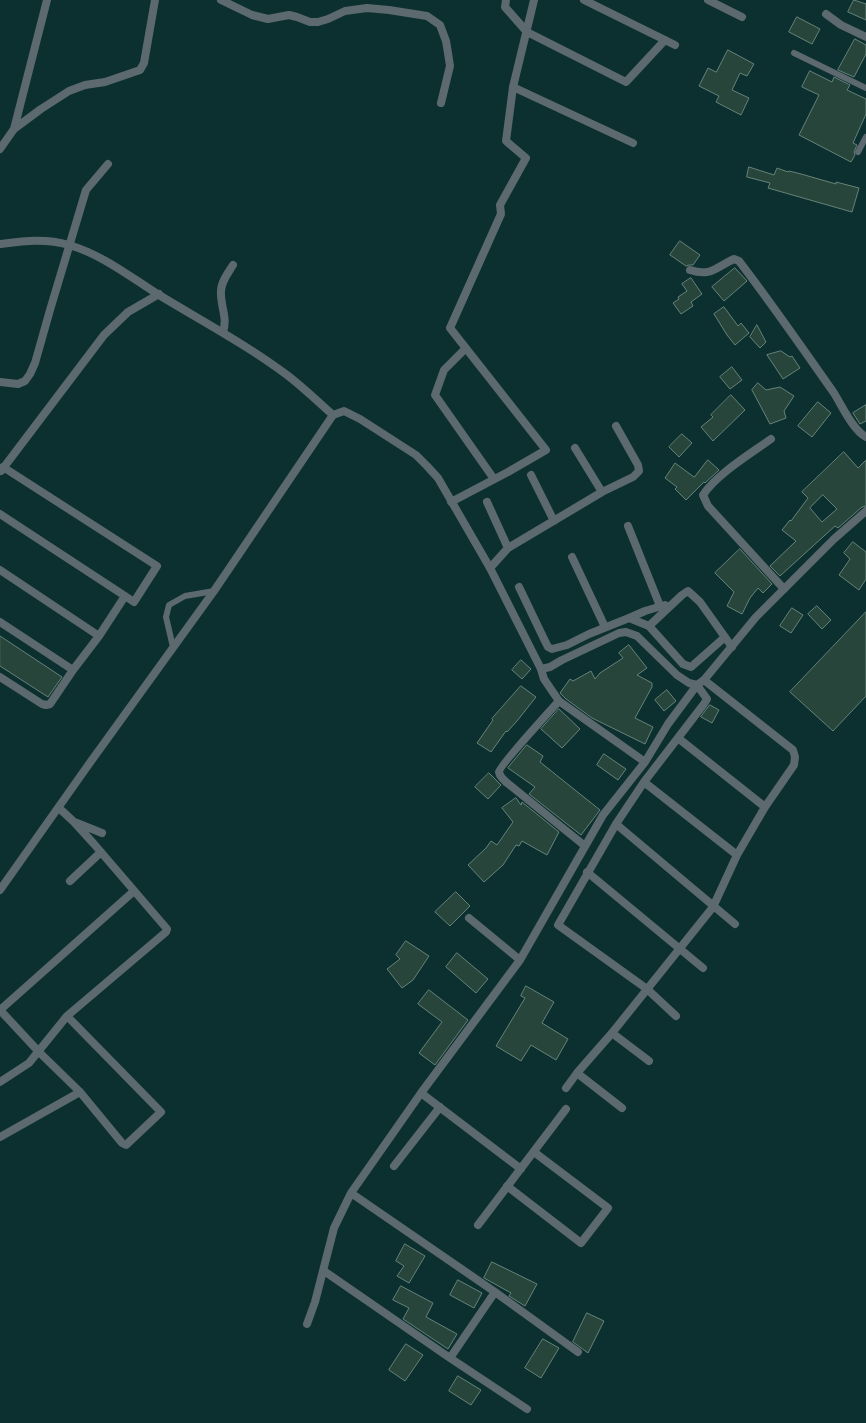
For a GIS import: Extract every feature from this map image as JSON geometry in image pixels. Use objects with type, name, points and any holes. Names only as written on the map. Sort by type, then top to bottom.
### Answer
[{"type":"street","points":[[14,129],[47,0]]},
{"type":"street","points":[[0,149],[14,129],[41,108],[70,91],[85,85],[105,82],[140,70],[144,63],[155,0]]},
{"type":"street","points":[[220,0],[252,15],[268,19],[289,15],[310,22],[318,22],[345,11],[367,8],[427,16],[440,25],[446,41],[448,53],[450,66],[441,103]]},
{"type":"street","points":[[506,0],[505,7],[527,32],[626,82],[665,40]]},
{"type":"street","points":[[451,502],[546,450],[450,328],[501,214],[500,205],[526,158],[506,141],[513,87],[534,0]]},
{"type":"street","points":[[584,0],[675,45]]},
{"type":"street","points":[[708,0],[742,17]]},
{"type":"street","points":[[826,14],[866,37]]},
{"type":"street","points":[[513,87],[633,143]]},
{"type":"street","points":[[0,382],[18,384],[25,382],[36,363],[50,310],[86,190],[108,164]]},
{"type":"street","points":[[0,244],[46,240],[70,245],[104,259],[223,332],[288,376],[333,415]]},
{"type":"street","points":[[690,270],[699,273],[708,273],[734,259],[739,261],[801,346],[859,434],[866,437]]},
{"type":"street","points":[[223,332],[225,321],[221,301],[221,290],[222,285],[233,265]]},
{"type":"street","points":[[0,514],[134,602],[157,566],[1,469],[104,335],[128,312],[159,294]]},
{"type":"street","points":[[466,348],[444,370],[435,396],[494,479]]},
{"type":"street","points":[[0,890],[214,591],[333,415],[344,411],[360,419],[399,444],[428,466],[438,478],[490,568],[541,669],[544,679],[559,701],[645,762]]},
{"type":"street","points":[[490,568],[508,548],[602,492],[633,477],[639,471],[638,465],[616,426]]},
{"type":"street","points":[[771,439],[722,476],[703,495],[708,506],[784,589]]},
{"type":"street","points":[[575,448],[602,492]]},
{"type":"street","points":[[531,475],[554,521]]},
{"type":"street","points":[[487,502],[508,548]]},
{"type":"street","points":[[307,1324],[316,1302],[334,1228],[351,1194],[421,1093],[520,960],[603,815],[645,762],[668,724],[697,685],[704,680],[756,617],[834,539],[866,512]]},
{"type":"street","points":[[628,526],[660,606]]},
{"type":"street","points":[[572,557],[605,627]]},
{"type":"street","points":[[0,570],[99,636]]},
{"type":"street","points":[[519,588],[548,647],[552,649],[566,645],[605,627],[660,606],[673,603]]},
{"type":"street","points":[[649,626],[685,592],[690,592],[700,602],[732,647]]},
{"type":"street","points":[[0,678],[42,704],[50,704],[73,670],[99,636],[125,596]]},
{"type":"street","points":[[629,618],[649,626],[683,664],[691,667],[725,637]]},
{"type":"street","points":[[0,622],[73,670]]},
{"type":"street","points":[[541,669],[550,667],[613,636],[626,632],[637,636],[677,675],[689,683],[697,685],[707,699],[698,713],[644,782],[616,824],[587,872],[558,925],[647,989],[676,1016]]},
{"type":"street","points":[[566,1088],[713,907],[737,855],[765,808],[794,765],[795,754],[789,747],[704,680]]},
{"type":"street","points":[[559,701],[510,756],[499,770],[499,773],[511,786],[585,846]]},
{"type":"street","points":[[678,738],[765,808]]},
{"type":"street","points":[[644,782],[737,855]]},
{"type":"street","points":[[0,1082],[21,1069],[39,1052],[67,1016],[166,932],[167,929],[101,852],[59,808]]},
{"type":"street","points":[[74,822],[102,833]]},
{"type":"street","points":[[616,824],[735,924]]},
{"type":"street","points":[[70,881],[101,852]]},
{"type":"street","points":[[587,872],[703,968]]},
{"type":"street","points":[[67,1016],[161,1112],[126,1145],[122,1143],[80,1092],[39,1052],[0,1010],[134,891]]},
{"type":"street","points":[[470,918],[520,960]]},
{"type":"street","points":[[612,1033],[650,1061]]},
{"type":"street","points":[[577,1073],[622,1108]]},
{"type":"street","points":[[0,1137],[80,1092]]},
{"type":"street","points":[[421,1093],[521,1169]]},
{"type":"street","points":[[394,1166],[440,1107]]},
{"type":"street","points":[[478,1224],[566,1110]]},
{"type":"street","points":[[507,1186],[581,1243],[608,1208],[534,1152]]},
{"type":"street","points":[[351,1194],[495,1292],[578,1352]]},
{"type":"street","points":[[324,1271],[527,1409]]},
{"type":"street","points":[[450,1358],[495,1292]]},
{"type":"lane","points":[[794,53],[866,88]]},
{"type":"lane","points":[[858,152],[866,137]]},
{"type":"lane","points":[[173,647],[166,617],[169,605],[184,596],[214,591]]},
{"type":"building","points":[[854,0],[866,4],[866,20],[848,12]]},
{"type":"building","points":[[797,17],[820,29],[812,44],[789,32]]},
{"type":"building","points":[[855,39],[866,45],[866,54],[854,77],[838,70]]},
{"type":"building","points":[[728,50],[754,64],[747,76],[740,73],[732,90],[749,98],[741,115],[716,102],[719,96],[699,86],[708,68],[716,72]]},
{"type":"building","points":[[810,71],[832,82],[834,77],[850,85],[847,90],[866,99],[866,114],[853,143],[857,145],[854,152],[855,155],[851,162],[799,135],[819,95],[802,87]]},
{"type":"building","points":[[749,167],[774,175],[777,168],[836,184],[836,182],[859,188],[852,212],[768,188],[770,183],[747,177]]},
{"type":"building","points":[[680,241],[700,255],[693,265],[686,266],[670,255]]},
{"type":"building","points":[[735,268],[747,281],[724,301],[712,287]]},
{"type":"building","points":[[691,278],[702,294],[691,302],[693,306],[681,314],[673,303],[679,299],[678,297],[687,291],[682,284]]},
{"type":"building","points":[[724,307],[738,326],[741,323],[749,333],[735,345],[714,314]]},
{"type":"building","points":[[757,325],[766,342],[760,348],[750,337]]},
{"type":"building","points":[[781,351],[790,357],[792,356],[800,368],[783,379],[767,355]]},
{"type":"building","points":[[732,367],[742,380],[730,389],[720,377]]},
{"type":"building","points":[[758,383],[766,390],[780,387],[794,396],[784,411],[786,418],[770,424],[752,390]]},
{"type":"building","points":[[731,395],[745,410],[713,441],[701,427],[713,417],[711,415]]},
{"type":"building","points":[[818,402],[831,413],[812,437],[798,426]]},
{"type":"building","points":[[866,405],[866,421],[860,424],[853,413]]},
{"type":"building","points":[[682,434],[692,443],[679,457],[669,447]]},
{"type":"building","points":[[844,452],[858,468],[866,460],[866,506],[862,507],[838,528],[835,526],[780,576],[770,566],[796,541],[782,530],[790,520],[791,521],[808,498],[802,492]],"holes":[[[823,495],[837,509],[822,522],[810,508]]]},
{"type":"building","points":[[708,460],[719,470],[705,483],[704,482],[686,500],[675,489],[677,487],[665,478],[675,463],[694,477]]},
{"type":"building","points":[[853,542],[866,552],[866,579],[859,590],[839,575],[850,559],[844,553]]},
{"type":"building","points":[[740,549],[772,584],[763,593],[758,588],[750,598],[742,614],[727,606],[734,592],[715,573]]},
{"type":"building","points":[[817,606],[831,620],[822,629],[808,614]]},
{"type":"building","points":[[792,608],[803,615],[791,633],[780,626]]},
{"type":"building","points":[[866,612],[866,696],[833,731],[790,692]]},
{"type":"building","points":[[0,636],[62,677],[48,697],[0,666]]},
{"type":"building","points":[[629,645],[647,668],[637,675],[652,683],[652,687],[635,718],[653,727],[645,744],[592,718],[560,693],[570,679],[573,681],[591,671],[595,679],[600,673],[623,658],[619,653]]},
{"type":"building","points":[[521,660],[531,669],[522,679],[512,670]]},
{"type":"building","points":[[521,686],[536,697],[517,721],[507,732],[506,731],[491,752],[477,743],[493,720],[492,719]]},
{"type":"building","points":[[667,690],[676,701],[664,711],[655,700]]},
{"type":"building","points":[[710,705],[719,710],[712,723],[701,717]]},
{"type":"building","points":[[559,709],[580,729],[562,748],[541,729]]},
{"type":"building","points":[[527,745],[543,756],[540,762],[600,810],[581,835],[529,794],[535,787],[508,768]]},
{"type":"building","points":[[604,754],[626,769],[618,780],[597,765]]},
{"type":"building","points":[[489,773],[501,785],[488,799],[475,787]]},
{"type":"building","points":[[516,798],[521,805],[522,802],[559,832],[547,855],[522,841],[519,846],[516,845],[503,865],[484,882],[468,865],[486,848],[491,841],[497,845],[513,822],[502,808]]},
{"type":"building","points":[[456,892],[470,906],[450,926],[435,912]]},
{"type":"building","points":[[406,941],[429,956],[413,980],[402,988],[387,969],[400,959],[396,955]]},
{"type":"building","points":[[457,953],[488,979],[476,993],[446,967]]},
{"type":"building","points":[[526,986],[554,1002],[542,1023],[568,1039],[556,1060],[531,1045],[521,1061],[496,1046],[525,998],[521,996]]},
{"type":"building","points":[[429,990],[468,1020],[435,1065],[419,1053],[442,1022],[418,1004]]},
{"type":"building","points":[[405,1244],[425,1256],[409,1283],[397,1276],[404,1266],[396,1261]]},
{"type":"building","points":[[492,1262],[537,1284],[525,1306],[509,1296],[511,1293],[484,1278]]},
{"type":"building","points":[[458,1280],[482,1293],[474,1308],[450,1295]]},
{"type":"building","points":[[401,1286],[433,1303],[426,1317],[457,1334],[448,1349],[403,1319],[409,1308],[393,1300]]},
{"type":"building","points":[[587,1313],[604,1321],[588,1353],[573,1342]]},
{"type":"building","points":[[543,1339],[559,1348],[541,1378],[525,1368]]},
{"type":"building","points":[[406,1344],[423,1355],[405,1381],[389,1370]]},
{"type":"building","points":[[458,1376],[481,1390],[471,1405],[449,1391]]}]
